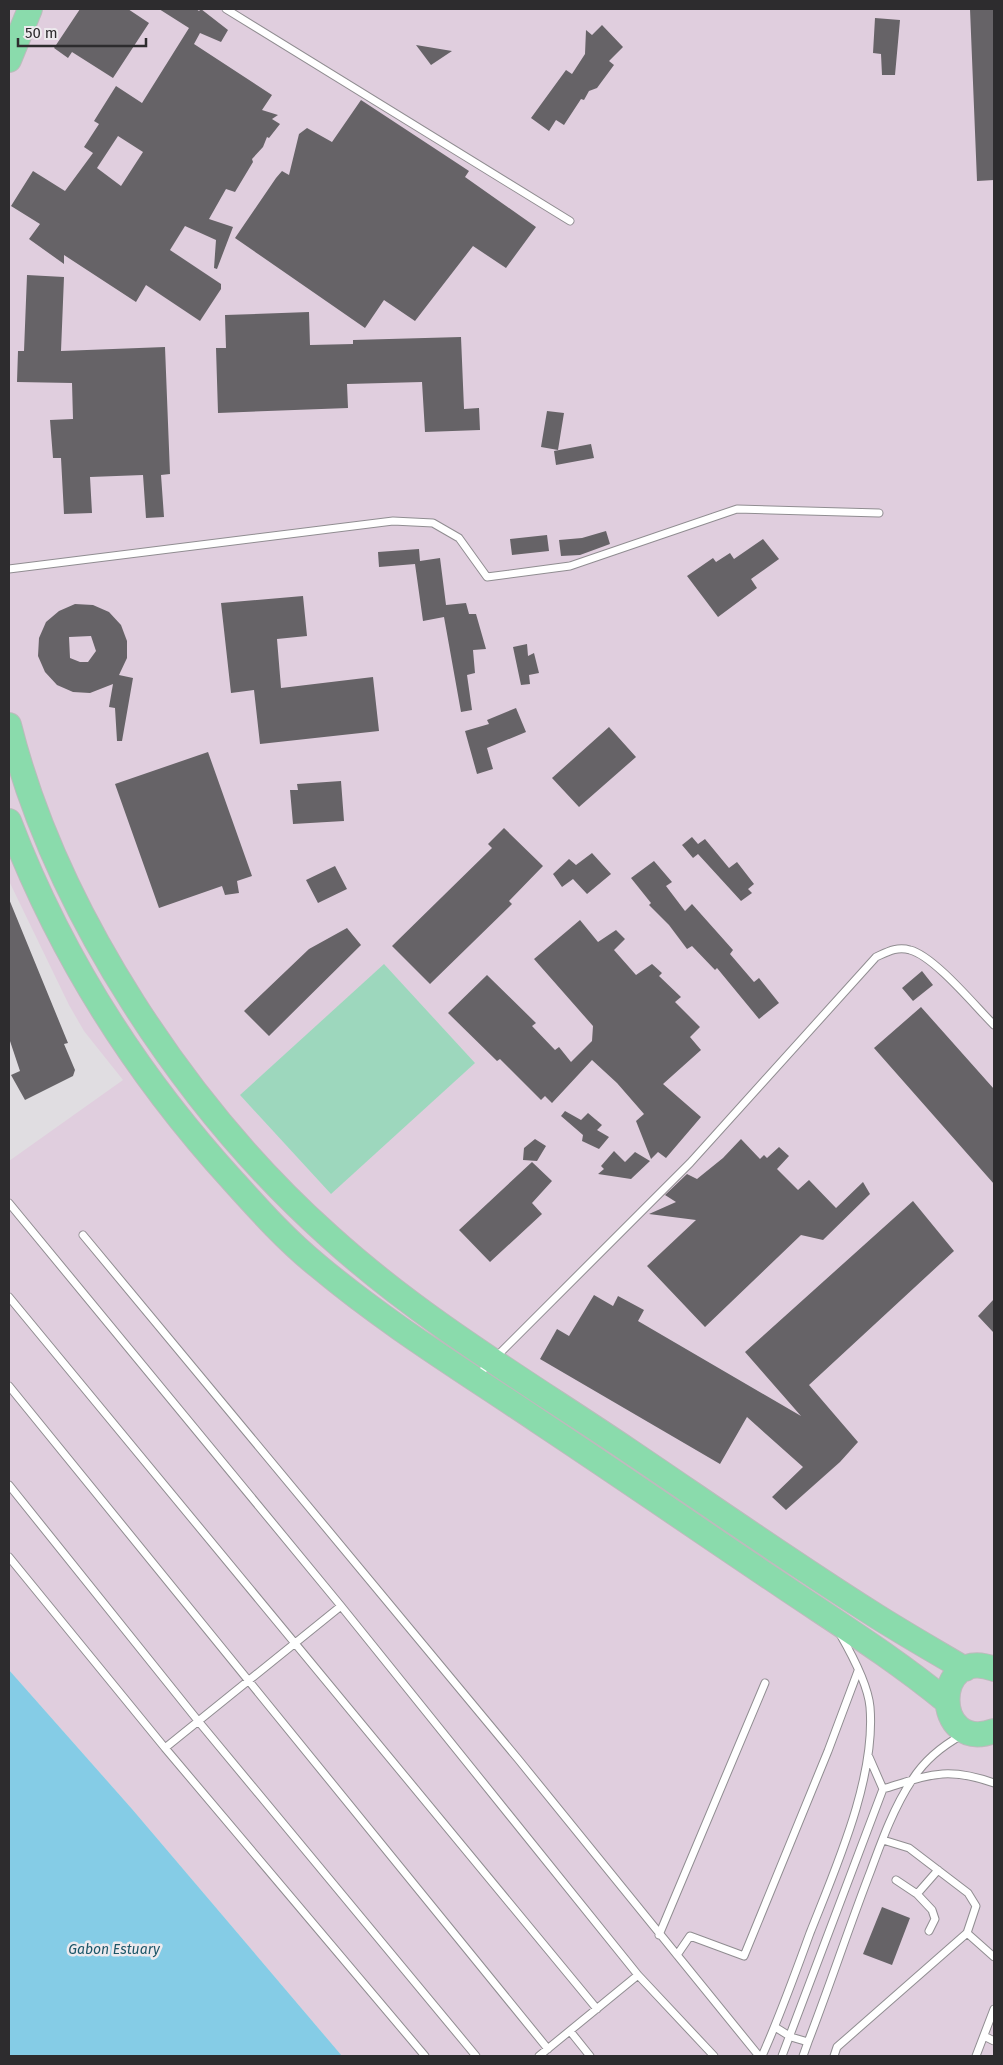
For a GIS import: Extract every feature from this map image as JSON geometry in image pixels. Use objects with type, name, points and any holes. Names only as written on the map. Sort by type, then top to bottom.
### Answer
[{"type":"highway","points":[[9,60],[30,9]]},
{"type":"highway","points":[[9,725],[36,810],[72,893],[122,985],[187,1082],[236,1141],[284,1194],[329,1237],[401,1295],[492,1359],[872,1614],[965,1669]]},
{"type":"highway","points":[[9,821],[24,860],[51,919],[88,988],[195,1140],[272,1225],[316,1265],[356,1296],[474,1379],[831,1618],[919,1679],[946,1701]]},
{"type":"highway","points":[[985,1734],[952,1719],[946,1701],[948,1688],[954,1677],[965,1669],[979,1665],[994,1669]]},
{"type":"lane","points":[[226,9],[570,221]]},
{"type":"lane","points":[[9,569],[393,521],[433,523],[459,538],[487,577],[570,566],[737,509],[880,513]]},
{"type":"lane","points":[[474,1379],[690,1163],[876,957],[894,949],[909,950],[926,957],[994,1025]]},
{"type":"lane","points":[[9,1203],[341,1606],[638,1975],[714,2056]]},
{"type":"lane","points":[[9,1218],[16,1212]]},
{"type":"lane","points":[[84,1235],[518,1758],[659,1935],[678,1955],[761,2056],[775,2027],[859,1797],[867,1754],[870,1706],[858,1671],[831,1618]]},
{"type":"lane","points":[[9,1297],[597,2009]]},
{"type":"lane","points":[[9,1386],[548,2049]]},
{"type":"lane","points":[[9,1485],[199,1722],[476,2056]]},
{"type":"lane","points":[[9,1557],[165,1748],[426,2056]]},
{"type":"lane","points":[[165,1748],[341,1606]]},
{"type":"lane","points":[[678,1955],[690,1936],[744,1956],[828,1751],[858,1671]]},
{"type":"lane","points":[[659,1935],[765,1683]]},
{"type":"lane","points":[[803,2056],[883,1840],[912,1780],[945,1744],[985,1734]]},
{"type":"lane","points":[[782,2056],[791,2037],[883,1789],[867,1754]]},
{"type":"lane","points":[[883,1789],[940,1773],[969,1775],[994,1783]]},
{"type":"lane","points":[[834,2056],[837,2047],[966,1933],[976,1906],[968,1892],[909,1848],[883,1840]]},
{"type":"lane","points":[[916,1894],[938,1870]]},
{"type":"lane","points":[[896,1880],[916,1894],[932,1910],[935,1919],[929,1931]]},
{"type":"lane","points":[[966,1933],[994,1957]]},
{"type":"lane","points":[[539,2056],[638,1975]]},
{"type":"lane","points":[[976,2056],[994,2009]]},
{"type":"lane","points":[[775,2027],[791,2037],[808,2042]]},
{"type":"lane","points":[[570,2031],[590,2056]]},
{"type":"lane","points":[[984,2036],[994,2041]]},
{"type":"shaded area","points":[[9,9],[994,9],[994,2056],[342,2056],[132,1809],[9,1670],[9,1161],[123,1080],[84,1031],[69,1005],[9,881]]},
{"type":"green space","points":[[384,964],[475,1063],[331,1194],[240,1095]]},
{"type":"water","name":"Gabon Estuary","points":[[9,1670],[132,1809],[342,2056],[9,2056]]},
{"type":"building","points":[[80,9],[128,9],[149,23],[113,78],[72,52],[68,58],[54,48]]},
{"type":"building","points":[[159,9],[196,9],[199,11],[201,9],[228,30],[221,42],[200,33],[194,44],[272,95],[262,110],[278,115],[272,119],[280,124],[269,138],[267,137],[263,147],[252,159],[253,162],[235,192],[226,189],[209,219],[233,227],[217,269],[214,268],[216,240],[185,226],[170,250],[221,284],[221,289],[200,321],[146,285],[136,302],[64,255],[64,264],[29,239],[40,224],[11,206],[33,171],[65,191],[93,153],[84,147],[99,124],[94,121],[116,86],[142,103],[189,28]],"holes":[[[118,136],[143,152],[121,186],[97,168]]]},
{"type":"building","points":[[970,9],[994,9],[994,180],[977,181]]},
{"type":"building","points":[[875,18],[900,20],[895,75],[882,75],[881,54],[873,53]]},
{"type":"building","points":[[602,25],[623,47],[609,61],[614,65],[597,88],[589,91],[584,100],[581,99],[564,125],[556,120],[549,131],[531,118],[566,70],[572,74],[585,54],[586,30],[592,35]]},
{"type":"building","points":[[416,45],[452,51],[431,65]]},
{"type":"building","points":[[361,100],[469,171],[465,177],[536,227],[506,268],[473,246],[415,321],[384,300],[365,328],[235,238],[282,171],[289,175],[299,134],[307,128],[332,142]]},
{"type":"building","points":[[27,275],[64,277],[61,351],[165,347],[170,474],[161,475],[164,517],[146,518],[143,475],[90,477],[92,513],[64,514],[61,458],[53,458],[50,420],[73,419],[72,383],[17,382],[18,351],[24,351]]},
{"type":"building","points":[[309,312],[310,345],[353,344],[353,340],[461,337],[464,409],[479,408],[480,430],[425,432],[422,382],[347,384],[348,408],[218,413],[216,348],[226,348],[225,315]]},
{"type":"building","points":[[547,411],[564,413],[558,450],[541,447]]},
{"type":"building","points":[[591,444],[594,458],[556,465],[554,451]]},
{"type":"building","points":[[606,531],[610,544],[580,555],[561,556],[559,540],[582,538]]},
{"type":"building","points":[[547,535],[549,551],[512,555],[510,539]]},
{"type":"building","points":[[763,539],[779,559],[751,579],[757,588],[718,617],[687,576],[713,558],[716,562],[730,553],[734,559]]},
{"type":"building","points":[[419,549],[420,561],[440,558],[446,605],[466,603],[469,614],[476,614],[486,649],[473,650],[475,673],[467,675],[472,710],[461,712],[444,617],[423,621],[415,564],[379,567],[378,552]]},
{"type":"building","points":[[303,596],[307,636],[277,639],[281,688],[373,677],[379,731],[260,744],[254,690],[231,693],[221,603]]},
{"type":"building","points":[[75,604],[93,605],[109,612],[121,625],[127,641],[127,658],[119,675],[133,678],[122,741],[117,741],[115,708],[109,707],[113,684],[90,693],[73,692],[57,685],[45,672],[38,656],[39,638],[46,622],[59,611]],"holes":[[[91,636],[96,651],[88,662],[80,662],[70,658],[69,637]]]},
{"type":"building","points":[[527,644],[528,656],[534,653],[539,673],[529,675],[530,684],[521,685],[513,647]]},
{"type":"building","points":[[516,708],[526,732],[487,748],[493,769],[477,774],[465,731],[489,724],[487,720]]},
{"type":"building","points":[[609,727],[636,757],[579,807],[552,778]]},
{"type":"building","points":[[208,752],[252,876],[237,881],[239,893],[225,895],[222,886],[159,908],[115,784]]},
{"type":"building","points":[[341,781],[344,821],[293,824],[290,790],[298,790],[297,784]]},
{"type":"building","points":[[504,828],[543,866],[509,901],[512,904],[430,984],[392,946],[492,848],[488,844]]},
{"type":"building","points":[[692,837],[698,844],[705,839],[729,868],[737,862],[754,884],[748,889],[752,893],[741,901],[698,854],[693,858],[682,845]]},
{"type":"building","points":[[592,853],[611,874],[587,894],[573,879],[562,887],[553,874],[569,859],[576,865]]},
{"type":"building","points":[[654,861],[672,882],[666,886],[685,911],[692,904],[733,950],[730,954],[754,982],[759,978],[779,1003],[759,1019],[717,968],[715,970],[692,946],[687,949],[669,925],[649,905],[651,903],[631,878]]},
{"type":"building","points":[[335,866],[347,889],[318,903],[306,880]]},
{"type":"building","points":[[9,899],[68,1043],[64,1044],[75,1070],[73,1076],[25,1100],[11,1075],[20,1071],[9,1038]]},
{"type":"building","points":[[580,920],[598,942],[616,930],[625,939],[614,950],[636,975],[652,964],[662,973],[659,976],[681,997],[675,1002],[700,1027],[690,1037],[701,1050],[663,1084],[701,1117],[666,1158],[658,1152],[651,1159],[636,1121],[644,1114],[617,1083],[592,1060],[552,1103],[545,1096],[541,1100],[500,1059],[497,1061],[448,1013],[487,975],[536,1023],[532,1026],[555,1050],[559,1047],[571,1062],[592,1041],[593,1026],[534,959]]},
{"type":"building","points":[[347,928],[361,945],[269,1036],[244,1011],[309,949]]},
{"type":"building","points":[[922,971],[933,985],[913,1001],[902,988]]},
{"type":"building","points":[[921,1007],[994,1089],[994,1184],[874,1048]]},
{"type":"building","points":[[565,1111],[581,1120],[588,1113],[602,1125],[597,1130],[609,1137],[599,1149],[582,1141],[583,1135],[561,1116]]},
{"type":"building","points":[[535,1139],[546,1146],[537,1161],[523,1160],[524,1148]]},
{"type":"building","points":[[741,1139],[760,1159],[764,1155],[767,1158],[779,1147],[789,1156],[777,1169],[798,1190],[809,1180],[836,1208],[863,1182],[870,1194],[823,1240],[801,1235],[705,1327],[647,1266],[696,1220],[649,1214],[676,1202],[665,1195],[687,1174],[697,1179],[723,1158]]},
{"type":"building","points":[[614,1151],[625,1162],[635,1152],[650,1161],[631,1179],[598,1174],[604,1169],[601,1166]]},
{"type":"building","points":[[532,1162],[552,1181],[532,1203],[542,1214],[490,1262],[459,1230]]},
{"type":"building","points":[[913,1201],[954,1251],[809,1385],[858,1442],[840,1462],[786,1510],[772,1497],[803,1467],[747,1417],[720,1464],[540,1359],[557,1329],[569,1336],[594,1295],[613,1306],[618,1296],[644,1310],[638,1321],[801,1416],[745,1352]]},
{"type":"building","points":[[994,1299],[994,1333],[978,1316]]},
{"type":"building","points":[[882,1907],[910,1918],[892,1965],[863,1954]]}]
